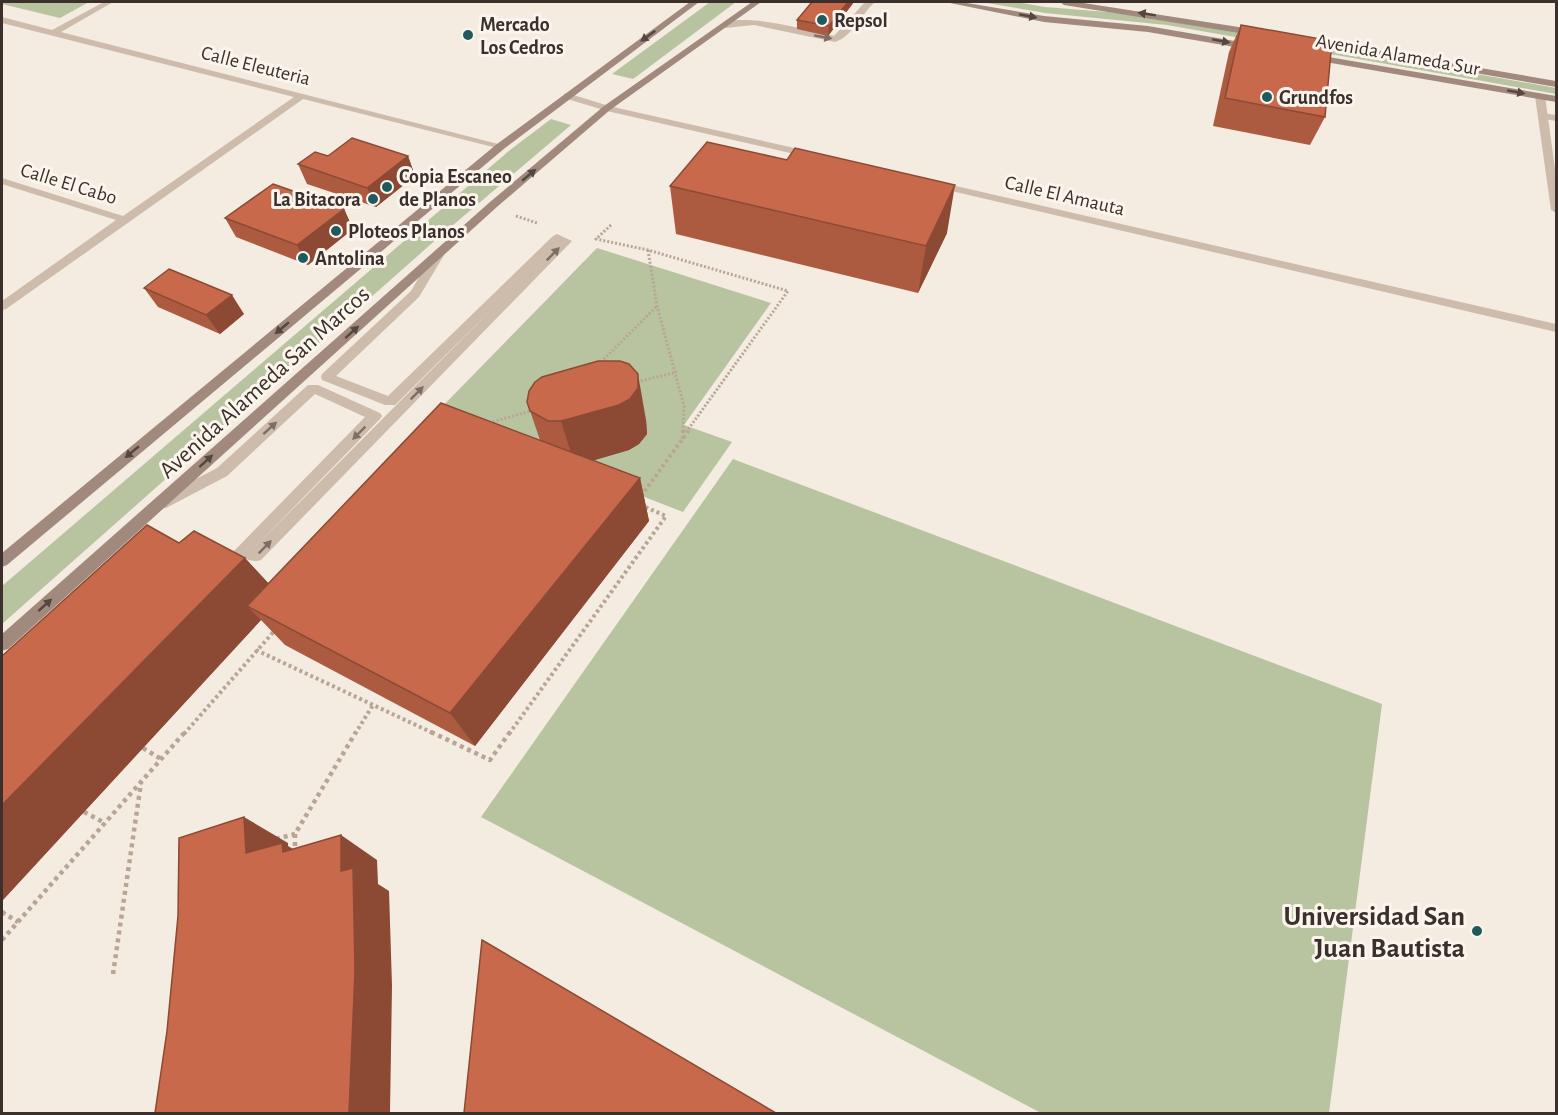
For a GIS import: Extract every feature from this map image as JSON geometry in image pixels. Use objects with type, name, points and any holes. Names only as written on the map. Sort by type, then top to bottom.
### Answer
[{"type":"main road","name":"Avenida Alameda San Marcos","points":[[2,561],[501,146],[695,2]]},
{"type":"main road","name":"Avenida Alameda San Marcos","points":[[2,645],[438,255],[607,108],[757,2]]},
{"type":"main road","points":[[950,2],[1044,19],[1148,29],[1263,49]]},
{"type":"main road","points":[[1064,2],[1267,34]]},
{"type":"main road","name":"Avenida Alameda Sur","points":[[1301,40],[1557,84]]},
{"type":"main road","name":"Avenida Alameda Sur","points":[[1298,55],[1557,99]]},
{"type":"street","points":[[53,33],[109,2]]},
{"type":"street","points":[[725,25],[753,22],[838,39],[871,2]]},
{"type":"street","points":[[848,10],[859,13]]},
{"type":"street","name":"Calle Eleuteria","points":[[2,20],[501,146]]},
{"type":"street","points":[[789,31],[796,22]]},
{"type":"street","points":[[2,306],[302,95]]},
{"type":"street","points":[[567,96],[607,108],[823,158]]},
{"type":"street","points":[[1540,96],[1542,116],[1553,161],[1557,210]]},
{"type":"street","points":[[1542,116],[1557,118]]},
{"type":"street","name":"Calle El Cabo","points":[[2,181],[126,219]]},
{"type":"street","name":"Calle El Amauta","points":[[928,182],[1557,328]]},
{"type":"street","points":[[153,509],[222,471],[313,388],[375,416],[242,551],[256,556],[566,242],[557,238],[390,402],[327,377],[415,294],[438,255]]},
{"type":"path","points":[[524,208],[515,216],[544,225]]},
{"type":"path","points":[[256,650],[490,760],[666,516],[636,503],[683,441],[788,291],[648,250],[596,239],[611,225]]},
{"type":"path","points":[[648,250],[657,306],[677,372],[684,406],[683,441]]},
{"type":"path","points":[[593,370],[657,306]]},
{"type":"path","points":[[634,383],[677,372]]},
{"type":"path","points":[[487,424],[542,408]]},
{"type":"path","points":[[2,940],[280,624]]},
{"type":"path","points":[[294,856],[295,834],[373,705]]},
{"type":"path","points":[[143,748],[161,759]]},
{"type":"path","points":[[113,974],[141,782]]},
{"type":"path","points":[[84,812],[105,823]]},
{"type":"path","points":[[273,839],[295,834]]},
{"type":"path","points":[[2,912],[18,922]]},
{"type":"green space","points":[[2,2],[89,2],[60,18],[2,4]]},
{"type":"green space","points":[[710,2],[736,2],[633,79],[612,74]]},
{"type":"green space","points":[[981,2],[1016,2],[1045,7],[1145,15],[1556,88],[1556,94],[1167,25],[1045,13]]},
{"type":"green space","points":[[551,119],[571,125],[439,237],[2,624],[2,586],[510,150]]},
{"type":"green space","points":[[597,248],[771,303],[684,425],[732,442],[683,512],[434,415]]},
{"type":"green space","points":[[733,459],[1382,704],[1329,1113],[1041,1113],[481,817]]},
{"type":"building","points":[[812,2],[848,2],[829,26],[797,20]]},
{"type":"building","points":[[1241,25],[1332,41],[1325,117],[1225,98]]},
{"type":"building","points":[[352,138],[408,156],[367,188],[298,164],[315,152],[328,156]]},
{"type":"building","points":[[707,142],[787,160],[795,148],[955,185],[926,246],[670,186]]},
{"type":"building","points":[[273,184],[344,209],[297,245],[225,218]]},
{"type":"building","points":[[169,269],[232,295],[206,315],[144,288]]},
{"type":"building","points":[[598,361],[620,361],[629,364],[638,374],[638,388],[630,399],[619,405],[561,421],[548,421],[530,411],[527,402],[529,391],[535,382],[542,377]]},
{"type":"building","points":[[441,403],[640,478],[450,713],[247,606]]},
{"type":"building","points":[[147,525],[179,543],[194,531],[245,558],[2,805],[2,656]]},
{"type":"building","points":[[244,817],[246,853],[282,843],[283,852],[341,835],[341,871],[353,868],[355,971],[349,1113],[155,1113],[167,1031],[178,916],[179,838]]},
{"type":"building","points":[[482,940],[776,1113],[464,1113]]},
{"type":"place","name":"Repsol","points":[[822,20]]},
{"type":"place","name":"Mercado Los Cedros","points":[[468,35]]},
{"type":"place","name":"Grundfos","points":[[1267,97]]},
{"type":"place","name":"Copia Escaneo de Planos","points":[[387,187]]},
{"type":"place","name":"La Bitacora","points":[[373,199]]},
{"type":"place","name":"Ploteos Planos","points":[[336,231]]},
{"type":"place","name":"Antolina","points":[[303,258]]},
{"type":"place","name":"Universidad San Juan Bautista","points":[[1477,931]]}]
